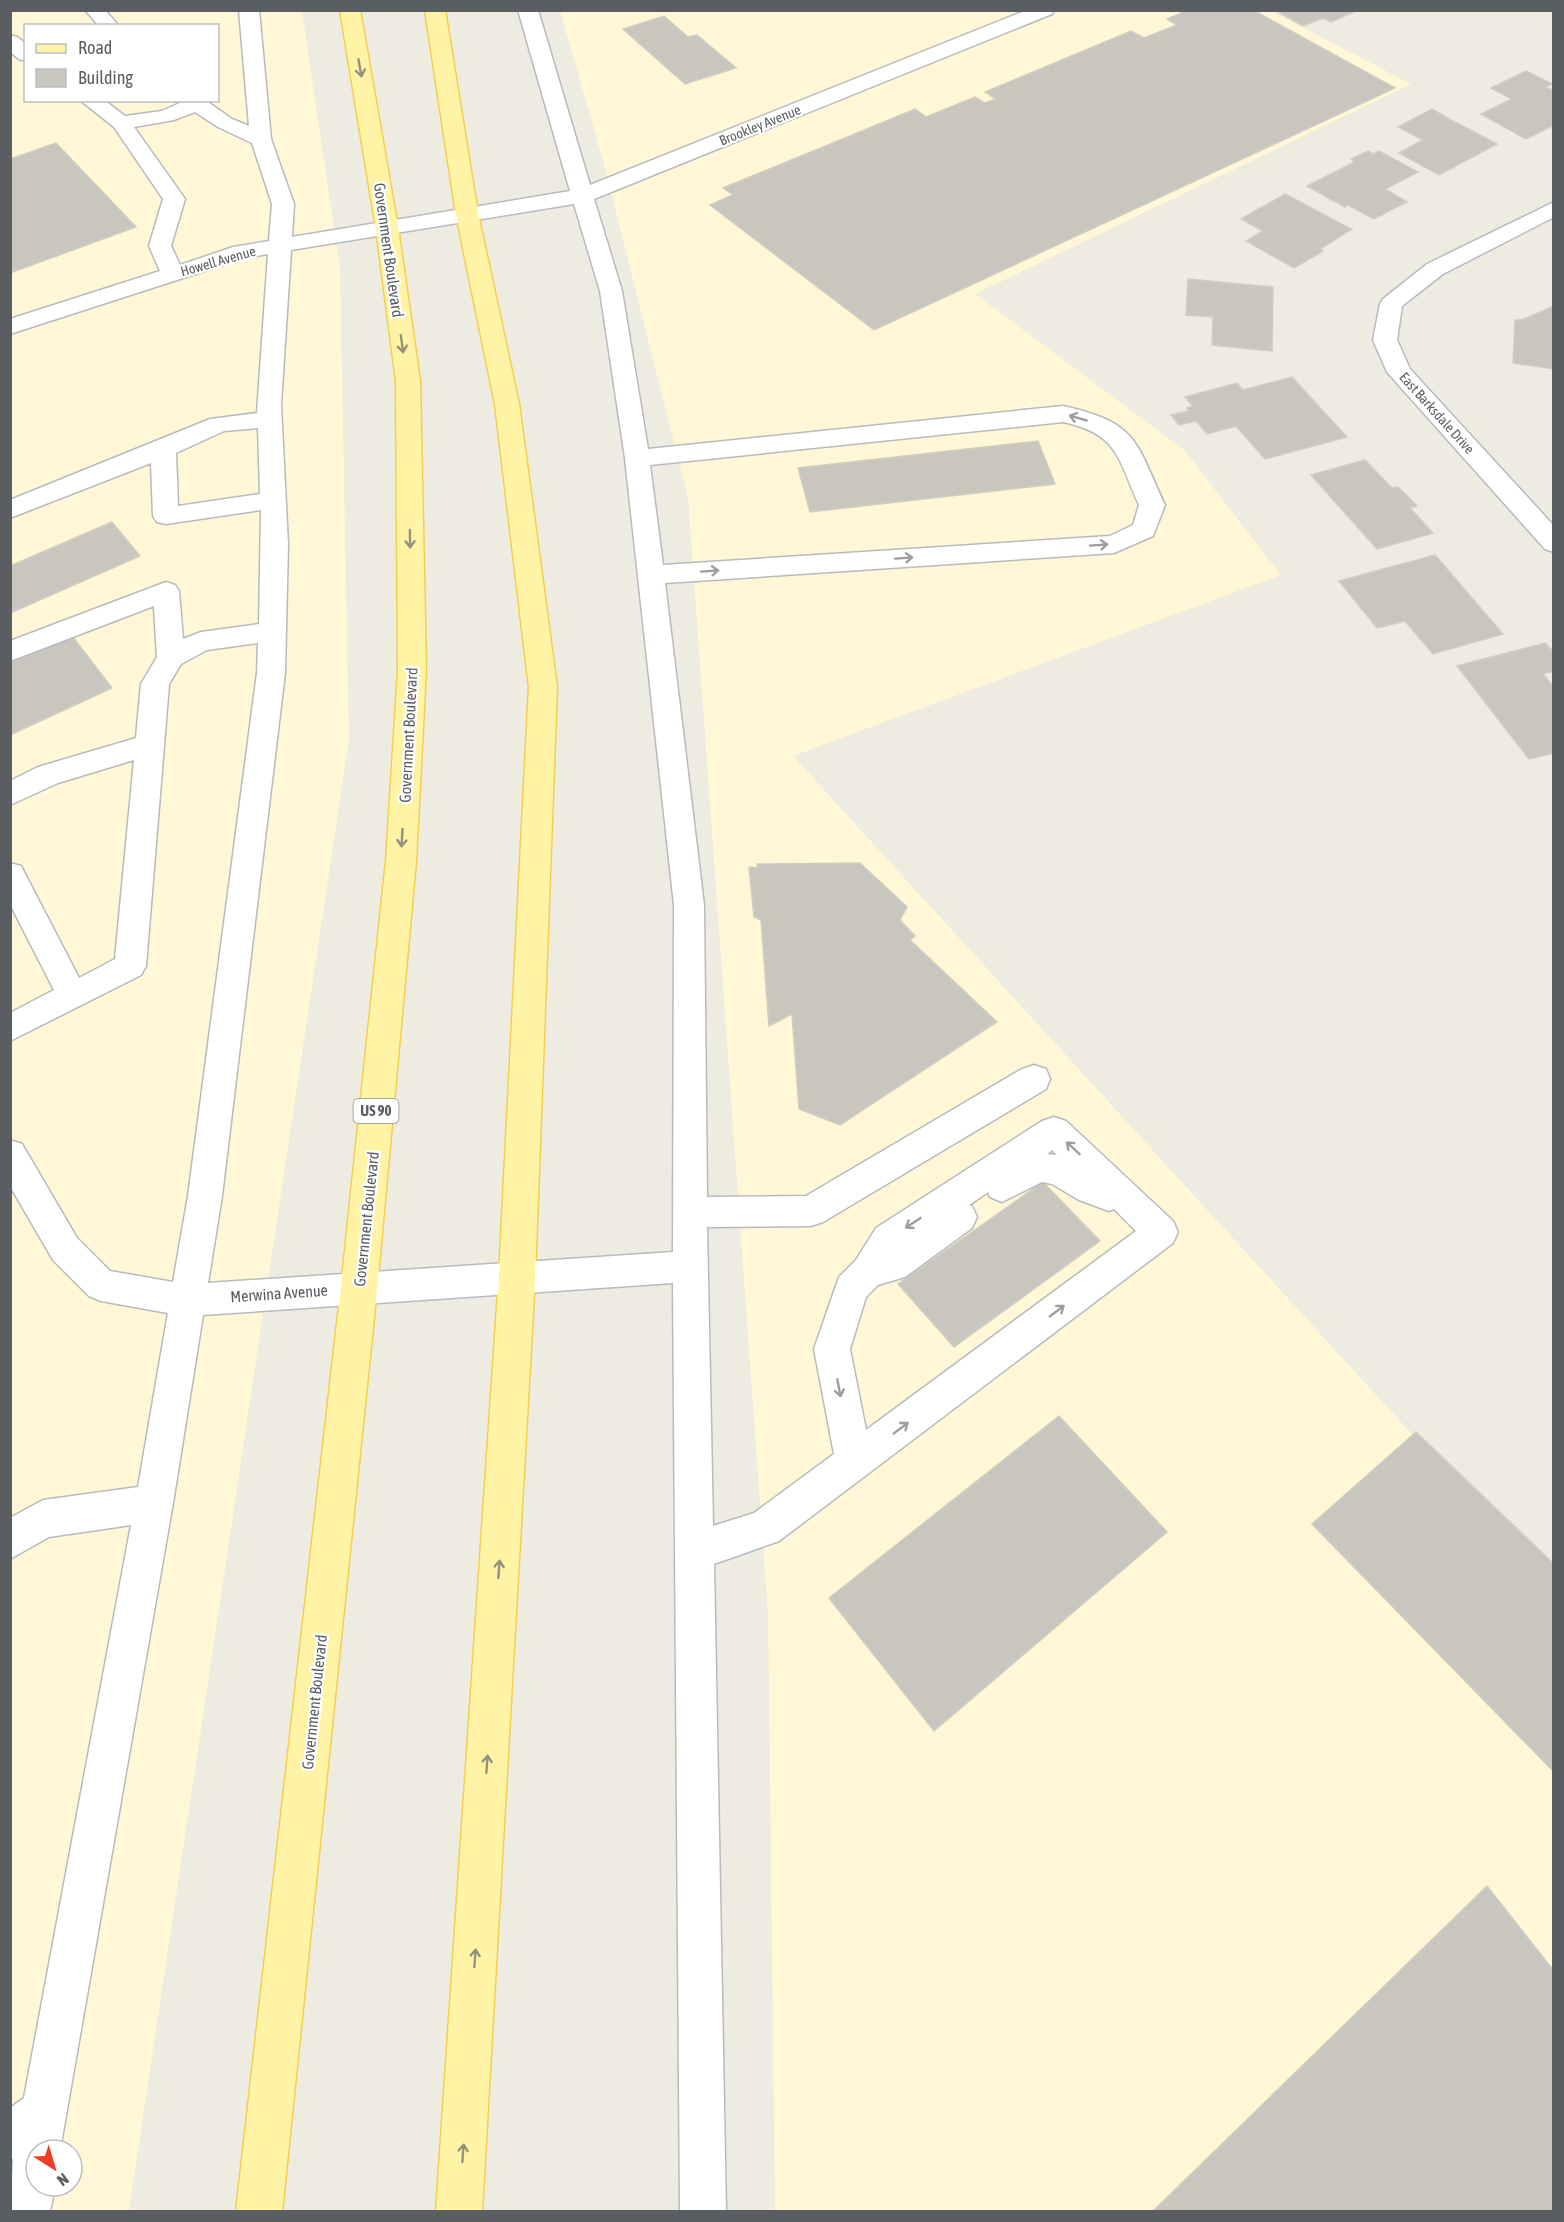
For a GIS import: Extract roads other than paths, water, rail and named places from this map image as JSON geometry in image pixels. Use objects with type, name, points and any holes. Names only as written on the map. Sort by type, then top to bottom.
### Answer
[{"type":"main road","name":"Government Boulevard","points":[[259,2211],[359,1288],[401,861],[412,670],[408,381],[387,228],[350,10]]},
{"type":"main road","points":[[435,10],[467,214],[507,404],[543,687],[517,1277],[459,2211]]},
{"type":"street","points":[[94,10],[108,24]]},
{"type":"street","points":[[31,2133],[154,1503],[188,1300],[205,1196],[271,673],[275,544],[269,419],[283,204],[261,139],[249,10]]},
{"type":"street","points":[[528,10],[611,291],[637,458],[689,905],[690,1266],[703,2211]]},
{"type":"street","name":"Brookley Avenue","points":[[467,214],[582,196],[1045,10]]},
{"type":"street","points":[[10,41],[24,53]]},
{"type":"street","points":[[93,102],[121,123],[174,199],[160,246],[173,274]]},
{"type":"street","points":[[121,123],[167,116],[193,102],[225,123],[261,139]]},
{"type":"street","name":"East Barksdale Drive","points":[[1554,208],[1429,274],[1391,304],[1385,340],[1399,372],[1554,543]]},
{"type":"street","name":"Howell Avenue","points":[[10,327],[241,252],[467,214]]},
{"type":"street","points":[[637,458],[1063,414],[1100,426],[1122,441],[1152,506],[1144,530],[1114,544],[651,574]]},
{"type":"street","points":[[10,510],[163,449],[219,424],[269,419]]},
{"type":"street","points":[[163,449],[166,516],[273,500]]},
{"type":"street","points":[[10,652],[166,591],[171,657]]},
{"type":"street","points":[[10,1028],[130,966],[155,684],[171,657],[201,641],[273,632]]},
{"type":"street","points":[[10,794],[48,775],[149,745]]},
{"type":"street","points":[[10,874],[73,996]]},
{"type":"street","points":[[690,1212],[811,1211],[1034,1079]]},
{"type":"street","points":[[694,1551],[765,1528],[854,1463],[1161,1232],[1054,1131],[888,1239],[868,1271],[851,1288],[832,1349],[854,1463]]},
{"type":"street","name":"Merwina Avenue","points":[[10,1154],[65,1249],[101,1285],[188,1300],[690,1266]]},
{"type":"street","points":[[10,1540],[43,1519],[154,1503]]}]
